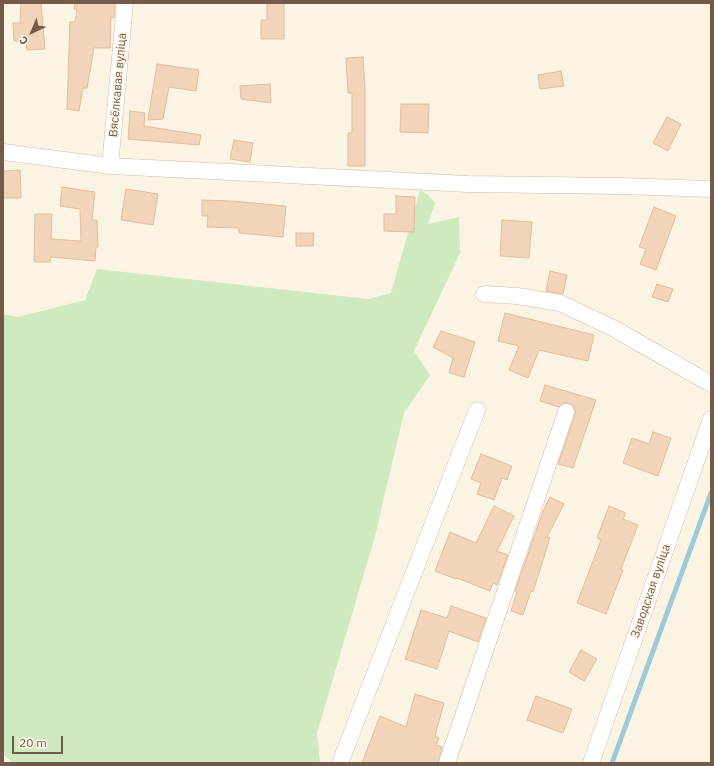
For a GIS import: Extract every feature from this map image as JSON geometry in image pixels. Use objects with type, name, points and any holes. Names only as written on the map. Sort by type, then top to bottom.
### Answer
[{"type":"street","name":"Вясёлкавая вуліца","points":[[110,166],[125,3]]},
{"type":"street","points":[[3,152],[110,166],[468,184],[711,189]]},
{"type":"street","points":[[484,294],[517,296],[560,303],[613,328],[711,384]]},
{"type":"street","points":[[340,763],[477,410]]},
{"type":"street","points":[[447,763],[566,412]]},
{"type":"street","name":"Заводская вуліца","points":[[591,763],[711,419]]},
{"type":"green space","points":[[420,190],[428,195],[435,203],[428,224],[459,217],[460,253],[414,351],[430,375],[404,413],[375,536],[317,733],[320,763],[13,763],[3,754],[3,314],[18,317],[85,300],[97,269],[368,299],[391,293]]},
{"type":"building","points":[[21,3],[41,3],[45,49],[27,50],[26,41],[14,41],[13,23],[20,23]]},
{"type":"building","points":[[75,3],[115,3],[114,18],[111,17],[110,48],[94,48],[87,88],[83,88],[79,111],[67,109],[70,22],[75,22],[77,10],[74,9]]},
{"type":"building","points":[[267,3],[284,3],[284,39],[261,39],[261,20],[267,20]]},
{"type":"building","points":[[363,57],[365,90],[365,166],[348,166],[348,133],[352,133],[352,93],[348,93],[346,58]]},
{"type":"building","points":[[157,64],[199,70],[196,91],[169,87],[163,119],[148,120]]},
{"type":"building","points":[[561,71],[564,86],[540,89],[538,75]]},
{"type":"building","points":[[270,84],[271,103],[241,99],[240,86]]},
{"type":"building","points":[[401,104],[429,104],[428,133],[400,132]]},
{"type":"building","points":[[130,111],[145,113],[144,126],[201,135],[199,145],[128,139]]},
{"type":"building","points":[[667,117],[681,124],[668,151],[653,143]]},
{"type":"building","points":[[234,140],[253,143],[250,162],[230,159]]},
{"type":"building","points":[[20,170],[21,198],[3,198],[3,171]]},
{"type":"building","points":[[62,187],[95,192],[92,220],[97,220],[98,247],[96,247],[95,261],[51,257],[50,262],[34,262],[35,214],[52,214],[51,239],[81,241],[80,209],[60,206]]},
{"type":"building","points":[[126,189],[158,194],[153,225],[121,220]]},
{"type":"building","points":[[396,196],[415,197],[414,232],[384,231],[384,214],[396,214]]},
{"type":"building","points":[[202,200],[286,206],[283,237],[239,233],[239,228],[207,227],[208,216],[202,216]]},
{"type":"building","points":[[654,207],[676,216],[656,270],[640,264],[646,249],[639,247]]},
{"type":"building","points":[[502,220],[532,222],[529,258],[500,256]]},
{"type":"building","points":[[296,233],[314,233],[313,246],[296,246]]},
{"type":"building","points":[[550,271],[567,275],[563,294],[546,291]]},
{"type":"building","points":[[657,284],[673,289],[668,302],[652,297]]},
{"type":"building","points":[[505,313],[594,335],[588,361],[539,350],[528,378],[509,370],[519,346],[498,341]]},
{"type":"building","points":[[441,331],[475,342],[464,377],[449,373],[453,358],[433,347]]},
{"type":"building","points":[[545,385],[596,400],[573,468],[558,464],[575,415],[575,410],[573,405],[569,403],[564,403],[559,407],[540,401]]},
{"type":"building","points":[[653,432],[671,438],[658,476],[623,463],[632,438],[649,444]]},
{"type":"building","points":[[481,454],[512,466],[507,480],[502,478],[494,500],[477,494],[481,483],[471,479]]},
{"type":"building","points":[[550,497],[564,504],[547,537],[550,538],[533,592],[531,591],[523,615],[511,611],[517,592],[515,591],[543,511]]},
{"type":"building","points":[[494,506],[514,516],[497,551],[508,555],[497,585],[493,583],[490,591],[435,571],[450,532],[476,543]]},
{"type":"building","points":[[609,506],[626,513],[623,519],[638,525],[606,614],[577,603],[601,540],[597,538]]},
{"type":"building","points":[[451,606],[486,618],[478,642],[449,631],[437,669],[405,659],[421,610],[447,618]]},
{"type":"building","points":[[581,650],[597,659],[584,681],[569,672]]},
{"type":"building","points":[[415,694],[444,703],[435,736],[439,738],[436,745],[442,747],[438,763],[362,763],[380,716],[406,727]]},
{"type":"building","points":[[536,696],[572,709],[563,733],[527,720]]},
{"type":"waterway","points":[[612,763],[711,493]]}]
